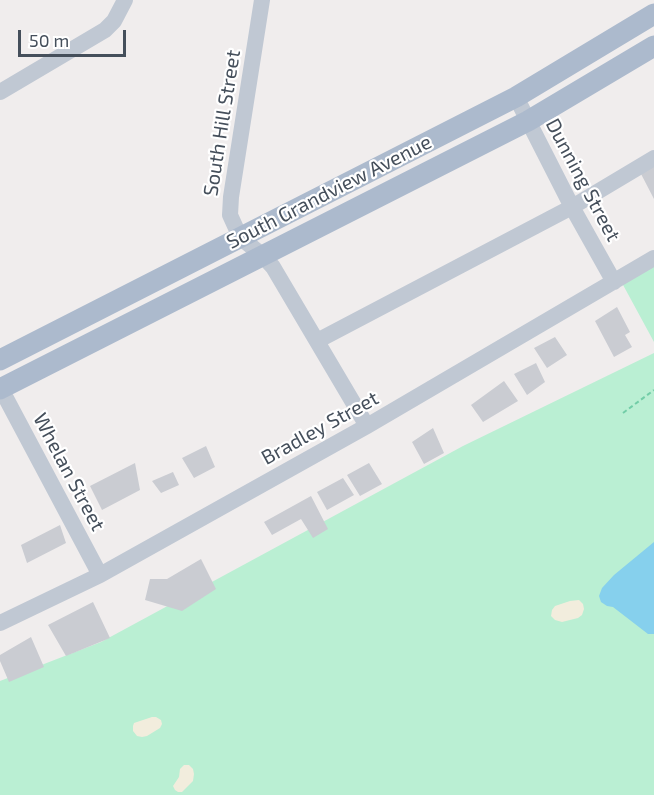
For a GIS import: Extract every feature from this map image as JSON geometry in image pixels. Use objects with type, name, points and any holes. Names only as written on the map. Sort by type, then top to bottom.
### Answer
[{"type":"main road","name":"South Grandview Avenue","points":[[0,388],[516,97],[654,14]]},
{"type":"main road","name":"South Grandview Avenue","points":[[0,360],[528,121],[654,46]]},
{"type":"street","points":[[0,92],[105,30],[114,21],[125,0]]},
{"type":"street","name":"South Hill Street","points":[[262,0],[230,207],[233,223],[251,246],[273,267],[367,426]]},
{"type":"street","name":"Dunning Street","points":[[516,97],[572,207],[614,282]]},
{"type":"street","points":[[316,341],[572,207],[654,158]]},
{"type":"street","name":"Bradley Street","points":[[0,623],[100,575],[367,426],[654,258]]},
{"type":"street","name":"Whelan Street","points":[[0,388],[100,575]]},
{"type":"path","points":[[622,413],[654,390]]},
{"type":"green space","points":[[654,265],[654,342],[622,283]]},
{"type":"green space","points":[[654,353],[654,795],[0,795],[0,681],[101,642],[463,446]]},
{"type":"sand","points":[[579,600],[584,609],[578,618],[562,622],[551,616],[555,606]]},
{"type":"sand","points":[[152,717],[161,720],[160,728],[147,736],[137,736],[133,731],[134,723]]},
{"type":"sand","points":[[184,765],[189,765],[193,769],[193,781],[182,792],[178,792],[173,786]]},
{"type":"water","points":[[654,542],[654,634],[648,634],[613,607],[601,602],[599,596],[602,588],[614,575]]},
{"type":"building","points":[[654,163],[654,199],[640,172]]},
{"type":"building","points":[[617,307],[630,332],[625,335],[632,347],[614,357],[595,321]]},
{"type":"building","points":[[555,337],[567,355],[547,368],[534,348]]},
{"type":"building","points":[[536,363],[545,382],[527,395],[514,374]]},
{"type":"building","points":[[504,381],[518,401],[483,422],[471,405]]},
{"type":"building","points":[[433,428],[444,453],[424,464],[412,442]]},
{"type":"building","points":[[206,446],[215,467],[194,478],[182,458]]},
{"type":"building","points":[[135,463],[140,490],[102,510],[90,486]]},
{"type":"building","points":[[369,463],[382,484],[360,496],[347,475]]},
{"type":"building","points":[[173,472],[179,485],[161,493],[152,481]]},
{"type":"building","points":[[343,478],[354,495],[327,510],[317,492]]},
{"type":"building","points":[[311,496],[328,529],[313,538],[301,519],[272,535],[264,522]]},
{"type":"building","points":[[60,525],[66,543],[27,563],[21,545]]},
{"type":"building","points":[[201,559],[216,589],[182,611],[145,600],[150,579],[167,579]]},
{"type":"building","points":[[93,602],[110,638],[66,656],[48,625]]},
{"type":"building","points":[[31,637],[44,667],[9,682],[0,661],[0,655]]}]
